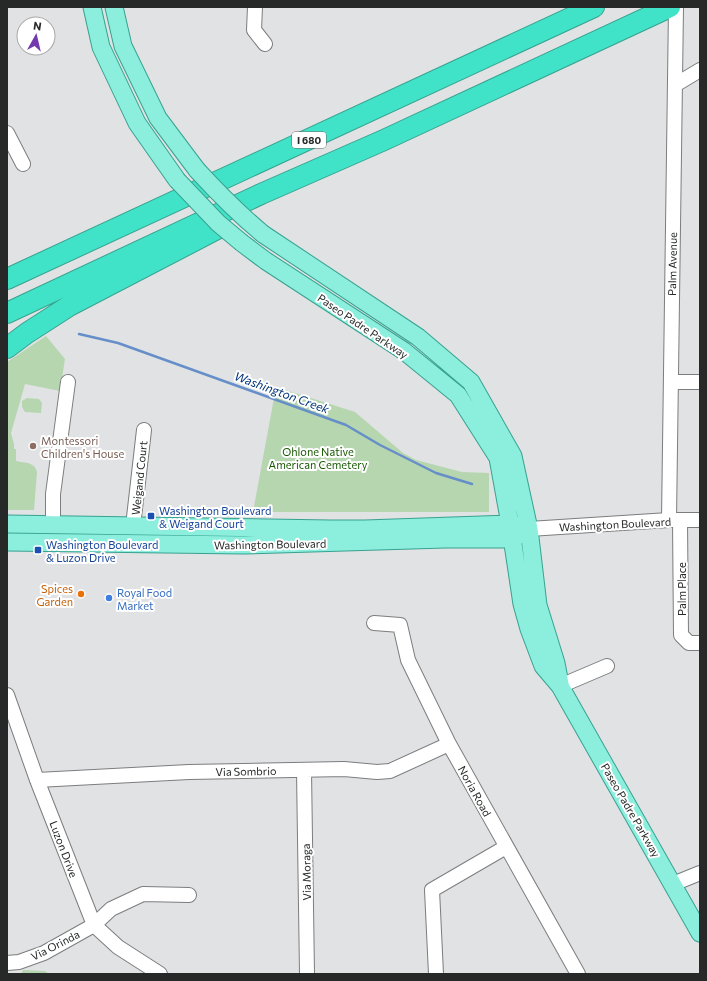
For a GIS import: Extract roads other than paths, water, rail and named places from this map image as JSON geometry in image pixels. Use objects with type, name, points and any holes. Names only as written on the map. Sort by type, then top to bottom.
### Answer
[{"type":"highway","name":"I 680","points":[[12,273],[594,7]]},
{"type":"highway","name":"I 680","points":[[7,313],[261,194],[384,140],[670,7]]},
{"type":"highway","points":[[7,348],[27,333],[69,306],[231,221],[261,194]]},
{"type":"main road","name":"Paseo Padre Parkway","points":[[92,7],[101,47],[137,124],[177,180],[218,223],[242,243],[266,261],[404,351],[458,395],[498,458],[522,604],[529,629],[543,666],[560,686],[700,933]]},
{"type":"main road","name":"Paseo Padre Parkway","points":[[114,7],[123,46],[158,118],[197,170],[223,198],[263,234],[418,337],[471,382],[513,456],[529,529],[538,604],[556,663],[560,686]]},
{"type":"main road","name":"Washington Boulevard","points":[[7,524],[244,529],[511,531]]},
{"type":"main road","name":"Washington Boulevard","points":[[7,542],[244,545],[445,539],[529,529]]},
{"type":"street","points":[[255,7],[254,30],[266,44]]},
{"type":"street","name":"Palm Avenue","points":[[675,520],[670,382],[676,7]]},
{"type":"street","points":[[675,85],[700,70]]},
{"type":"street","points":[[7,133],[23,164]]},
{"type":"street","points":[[53,525],[53,494],[68,382]]},
{"type":"street","points":[[670,382],[700,382]]},
{"type":"street","name":"Weigand Court","points":[[133,526],[144,430]]},
{"type":"street","name":"Washington Boulevard","points":[[529,529],[675,520],[700,520]]},
{"type":"street","name":"Palm Place","points":[[675,520],[681,635],[689,643],[700,643]]},
{"type":"street","name":"Noria Road","points":[[374,623],[400,625],[408,660],[449,744],[578,974]]},
{"type":"street","points":[[560,686],[607,666]]},
{"type":"street","name":"Luzon Drive","points":[[7,695],[37,780],[94,925],[118,947],[160,974]]},
{"type":"street","name":"Via Sombrio","points":[[37,780],[189,772],[304,771],[344,769],[377,772],[390,771],[449,744]]},
{"type":"street","name":"Via Moraga","points":[[304,771],[307,974]]},
{"type":"street","points":[[436,974],[432,890],[506,847]]},
{"type":"street","points":[[673,884],[700,873]]},
{"type":"street","name":"Via Orinda","points":[[11,962],[19,962],[44,953],[94,925],[111,909],[143,894],[189,895]]},
{"type":"waterway","name":"Washington Creek","points":[[79,334],[118,343],[346,425],[380,445],[436,473],[472,484]]},
{"type":"place","name":"Montessori Children's House","points":[[33,446]]},
{"type":"place","name":"Washington Boulevard & Weigand Court","points":[[151,516]]},
{"type":"place","name":"Washington Boulevard & Luzon Drive","points":[[38,550]]},
{"type":"place","name":"Spices Garden","points":[[81,594]]},
{"type":"place","name":"Royal Food Market","points":[[109,598]]},
{"type":"park label","name":"Ohlone Native American Cemetery","points":[[318,457]]}]
